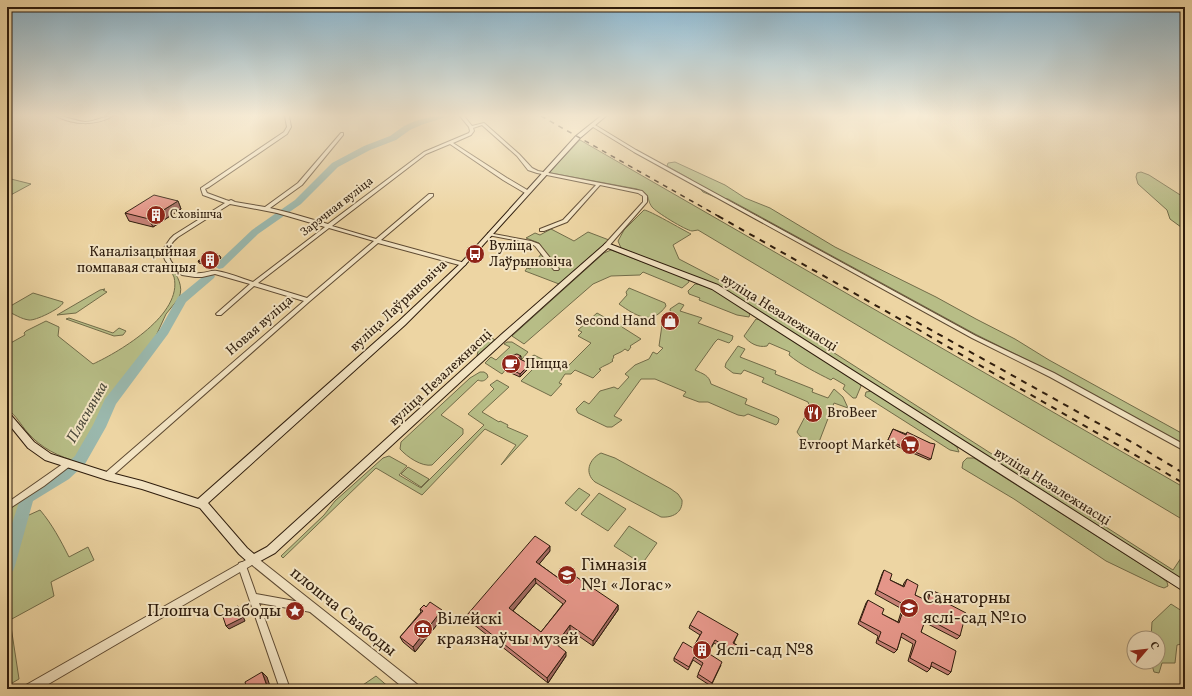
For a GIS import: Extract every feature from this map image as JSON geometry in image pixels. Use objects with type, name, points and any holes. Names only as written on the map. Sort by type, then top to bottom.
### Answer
[{"type":"main road","name":"вуліца Лаўрыновіча","points":[[200,504],[402,323],[463,264],[567,148]]},
{"type":"main road","name":"вуліца Незалежнасці","points":[[253,560],[271,550],[607,245],[715,287],[1185,587]]},
{"type":"main road","points":[[7,416],[36,450],[48,457],[200,504],[205,507],[243,551],[253,560]]},
{"type":"street","points":[[264,148],[203,189],[204,192],[207,195],[287,213],[328,227],[463,264]]},
{"type":"street","points":[[266,209],[300,184],[330,148]]},
{"type":"street","name":"Зарэчная вуліца","points":[[219,314],[253,284],[415,160],[425,153],[437,148]]},
{"type":"street","points":[[459,148],[527,192]]},
{"type":"street","points":[[511,148],[530,169],[543,174],[636,191],[646,198],[644,204],[607,245]]},
{"type":"street","points":[[631,148],[974,337],[1052,375],[1185,448]]},
{"type":"street","points":[[542,230],[565,222],[599,184]]},
{"type":"street","name":"Новая вуліца","points":[[107,476],[308,300],[431,195]]},
{"type":"street","points":[[232,201],[176,236],[169,242],[167,248],[169,264],[178,271],[197,276],[209,272],[215,272],[308,300]]},
{"type":"street","points":[[490,234],[526,240],[537,245],[556,269]]},
{"type":"street","points":[[7,507],[68,464]]},
{"type":"street","points":[[30,689],[253,560]]},
{"type":"street","name":"плошча Свабоды","points":[[253,560],[414,689]]},
{"type":"street","points":[[242,566],[285,689]]},
{"type":"street","points":[[253,598],[313,608]]},
{"type":"green space","points":[[572,148],[595,148],[1185,488],[1185,521],[698,230],[692,231],[683,228],[652,207],[647,195],[642,191],[551,173],[550,172]]},
{"type":"green space","points":[[675,162],[725,185],[745,198],[770,208],[835,247],[936,297],[1015,339],[1049,360],[1185,435],[1185,446],[1047,370],[975,334],[728,199],[715,197],[703,192],[692,180],[667,166],[668,163]]},
{"type":"green space","points":[[1141,172],[1149,175],[1185,198],[1185,230],[1170,219],[1167,210],[1138,184],[1136,177],[1137,173]]},
{"type":"green space","points":[[7,178],[31,184],[7,197]]},
{"type":"green space","points":[[644,210],[691,234],[673,245],[679,259],[725,283],[1173,570],[1185,552],[1185,583],[716,285],[621,248],[618,241],[624,230]]},
{"type":"green space","points":[[551,229],[574,241],[588,232],[609,240],[559,284],[525,271],[527,268],[530,269],[544,250],[539,243],[526,238],[535,233],[540,235]]},
{"type":"green space","points":[[611,250],[688,279],[689,282],[682,288],[643,272],[640,275],[611,276],[593,284],[524,344],[512,336],[604,253]]},
{"type":"green space","points":[[171,266],[181,289],[179,298],[166,314],[155,338],[157,339],[110,402],[99,427],[79,462],[58,455],[39,443],[25,430],[16,417],[7,409],[7,345],[25,335],[24,333],[26,331],[46,321],[59,327],[58,336],[93,364],[133,341],[160,317],[169,304],[174,291],[174,277],[167,267]]},
{"type":"green space","points":[[695,284],[702,285],[724,295],[750,313],[749,317],[737,315],[699,300],[700,298],[689,294],[688,291]]},
{"type":"green space","points":[[629,288],[665,303],[666,306],[655,316],[644,317],[638,315],[619,304],[627,295],[626,292]]},
{"type":"green space","points":[[105,289],[103,290],[107,292],[76,313],[57,315],[100,290]]},
{"type":"green space","points":[[33,293],[63,303],[53,311],[32,320],[23,319],[7,311],[7,308]]},
{"type":"green space","points":[[679,303],[684,305],[680,311],[702,318],[698,323],[733,336],[729,343],[718,339],[695,370],[707,377],[711,384],[747,399],[745,404],[777,417],[779,419],[776,425],[748,414],[744,416],[738,415],[708,402],[699,402],[683,396],[686,392],[655,379],[641,379],[614,416],[622,420],[612,427],[607,427],[578,413],[576,409],[584,401],[589,404],[600,391],[614,387],[618,389],[629,377],[625,374],[635,365],[649,359],[653,352],[657,354],[663,348],[659,346],[662,325],[671,315],[670,309]]},
{"type":"green space","points":[[597,313],[615,323],[622,325],[622,327],[641,339],[630,346],[631,347],[628,351],[625,349],[613,356],[613,361],[599,369],[601,370],[593,378],[575,370],[571,374],[565,374],[559,383],[562,384],[551,396],[521,381],[534,368],[524,362],[534,355],[564,370],[591,343],[578,336],[582,332],[578,330]]},
{"type":"green space","points":[[69,318],[113,333],[119,328],[126,331],[123,335],[114,336],[66,319]]},
{"type":"green space","points":[[756,319],[762,320],[860,384],[861,386],[856,398],[853,398],[843,389],[845,385],[833,378],[831,380],[815,372],[789,355],[790,352],[769,343],[767,346],[760,346],[748,341],[744,336]]},
{"type":"green space","points":[[486,334],[495,340],[477,356],[479,346]]},
{"type":"green space","points":[[507,342],[512,342],[528,352],[522,359],[518,357],[506,365],[507,368],[502,374],[485,363],[491,357],[496,360],[510,347],[504,344]]},
{"type":"green space","points":[[738,346],[745,349],[740,357],[776,371],[775,374],[813,389],[812,392],[828,398],[834,389],[843,397],[848,408],[834,403],[819,442],[815,444],[805,440],[797,432],[810,407],[808,402],[762,382],[764,378],[744,370],[741,374],[733,373],[725,367],[726,363]]},
{"type":"green space","points":[[480,372],[484,372],[488,377],[483,381],[478,380],[441,415],[463,429],[463,434],[432,465],[419,463],[400,449],[401,442],[470,378]]},
{"type":"green space","points":[[497,380],[509,387],[482,412],[499,422],[500,421],[508,425],[507,427],[528,436],[501,465],[516,445],[485,429],[422,495],[376,468],[283,558],[281,556],[324,515],[335,501],[383,458],[389,456],[407,466],[399,475],[421,488],[484,425],[468,414],[494,389],[490,385]]},
{"type":"green space","points":[[872,391],[950,442],[957,447],[959,452],[950,450],[865,396],[866,392]]},
{"type":"green space","points":[[601,453],[615,458],[678,494],[682,500],[682,505],[679,511],[669,517],[661,517],[595,482],[590,475],[589,466],[593,459]]},
{"type":"green space","points":[[967,458],[974,458],[1158,575],[1167,582],[1168,586],[1164,588],[1158,586],[1106,561],[1014,499],[962,468],[963,462]]},
{"type":"green space","points":[[408,467],[429,479],[421,487],[401,474]]},
{"type":"green space","points":[[64,471],[68,471],[27,497],[24,508],[29,515],[40,510],[52,527],[69,557],[88,547],[94,560],[51,582],[54,596],[10,620],[19,679],[7,686],[7,545],[9,531],[7,508]]},
{"type":"green space","points":[[579,488],[590,495],[576,511],[565,503]]},
{"type":"green space","points":[[599,493],[626,509],[608,531],[581,514]]},
{"type":"green space","points":[[629,526],[657,543],[642,564],[614,546]]},
{"type":"green space","points":[[1171,604],[1185,613],[1185,646],[1181,644],[1177,645],[1175,663],[1166,663],[1166,630],[1152,630],[1152,622]]},
{"type":"green space","points":[[1153,670],[1160,670],[1159,673],[1154,672]]},
{"type":"green space","points":[[376,676],[391,689],[357,689]]},
{"type":"building","points":[[154,195],[178,201],[149,219],[125,213]]},
{"type":"building","points":[[211,253],[220,256],[207,264],[198,261]]},
{"type":"building","points":[[517,354],[521,356],[518,358],[530,364],[520,374],[511,369],[505,362],[509,356]]},
{"type":"building","name":"Evroopt Market","points":[[893,429],[906,435],[907,432],[935,444],[931,459],[888,440]]},
{"type":"building","points":[[535,536],[550,546],[536,562],[568,585],[575,576],[618,605],[593,641],[570,625],[556,644],[566,652],[547,678],[467,615]],"holes":[[[535,578],[566,601],[541,632],[509,608]]]},
{"type":"building","name":"Санаторны яслі-сад №10","points":[[884,570],[892,574],[890,580],[904,587],[907,579],[918,585],[915,595],[928,601],[931,590],[947,597],[945,602],[966,613],[960,636],[926,618],[921,632],[956,651],[951,672],[932,662],[930,669],[910,658],[916,641],[902,633],[897,650],[878,640],[881,632],[860,621],[868,600],[884,609],[882,614],[899,623],[905,605],[877,590]]},
{"type":"building","name":"Вілейскі краязнаўчы музей","points":[[430,602],[442,610],[413,647],[400,637],[423,611],[420,609],[424,605],[426,607]]},
{"type":"building","points":[[238,606],[242,618],[226,626],[222,614]]},
{"type":"building","name":"Яслі-сад №8","points":[[698,611],[738,634],[733,643],[738,646],[735,652],[715,640],[708,653],[722,662],[712,683],[698,674],[703,663],[694,657],[689,667],[674,658],[683,642],[693,648],[702,632],[690,625]]},
{"type":"building","points":[[262,672],[268,689],[247,689],[245,682]]},
{"type":"waterway","name":"Пляснянка","points":[[219,266],[255,232],[298,202],[335,165],[366,148]]},
{"type":"waterway","name":"Пляснянка","points":[[7,566],[27,497],[64,475],[80,460],[99,427],[110,402],[164,331],[182,300],[210,276]]},
{"type":"railway","points":[[599,148],[720,217]]},
{"type":"railway","points":[[718,216],[1185,484]]},
{"type":"railway","points":[[906,316],[1137,445],[1185,474]]},
{"type":"place","name":"Сховішча","points":[[156,215]]},
{"type":"place","name":"Вуліца Лаўрыновіча","points":[[475,254]]},
{"type":"place","name":"Каналізацыйная помпавая станцыя","points":[[210,260]]},
{"type":"place","name":"Second Hand","points":[[670,321]]},
{"type":"place","name":"Пицца","points":[[511,364]]},
{"type":"place","name":"BroBeer","points":[[813,413]]},
{"type":"place","name":"Evroopt Market","points":[[910,445]]},
{"type":"place","name":"Гімназія №1 «Логас»","points":[[567,575]]},
{"type":"place","name":"Санаторны яслі-сад №10","points":[[909,608]]},
{"type":"place","name":"Плошча Свабоды","points":[[295,611]]},
{"type":"place","name":"Вілейскі краязнаўчы музей","points":[[423,629]]},
{"type":"place","name":"Яслі-сад №8","points":[[702,650]]}]
